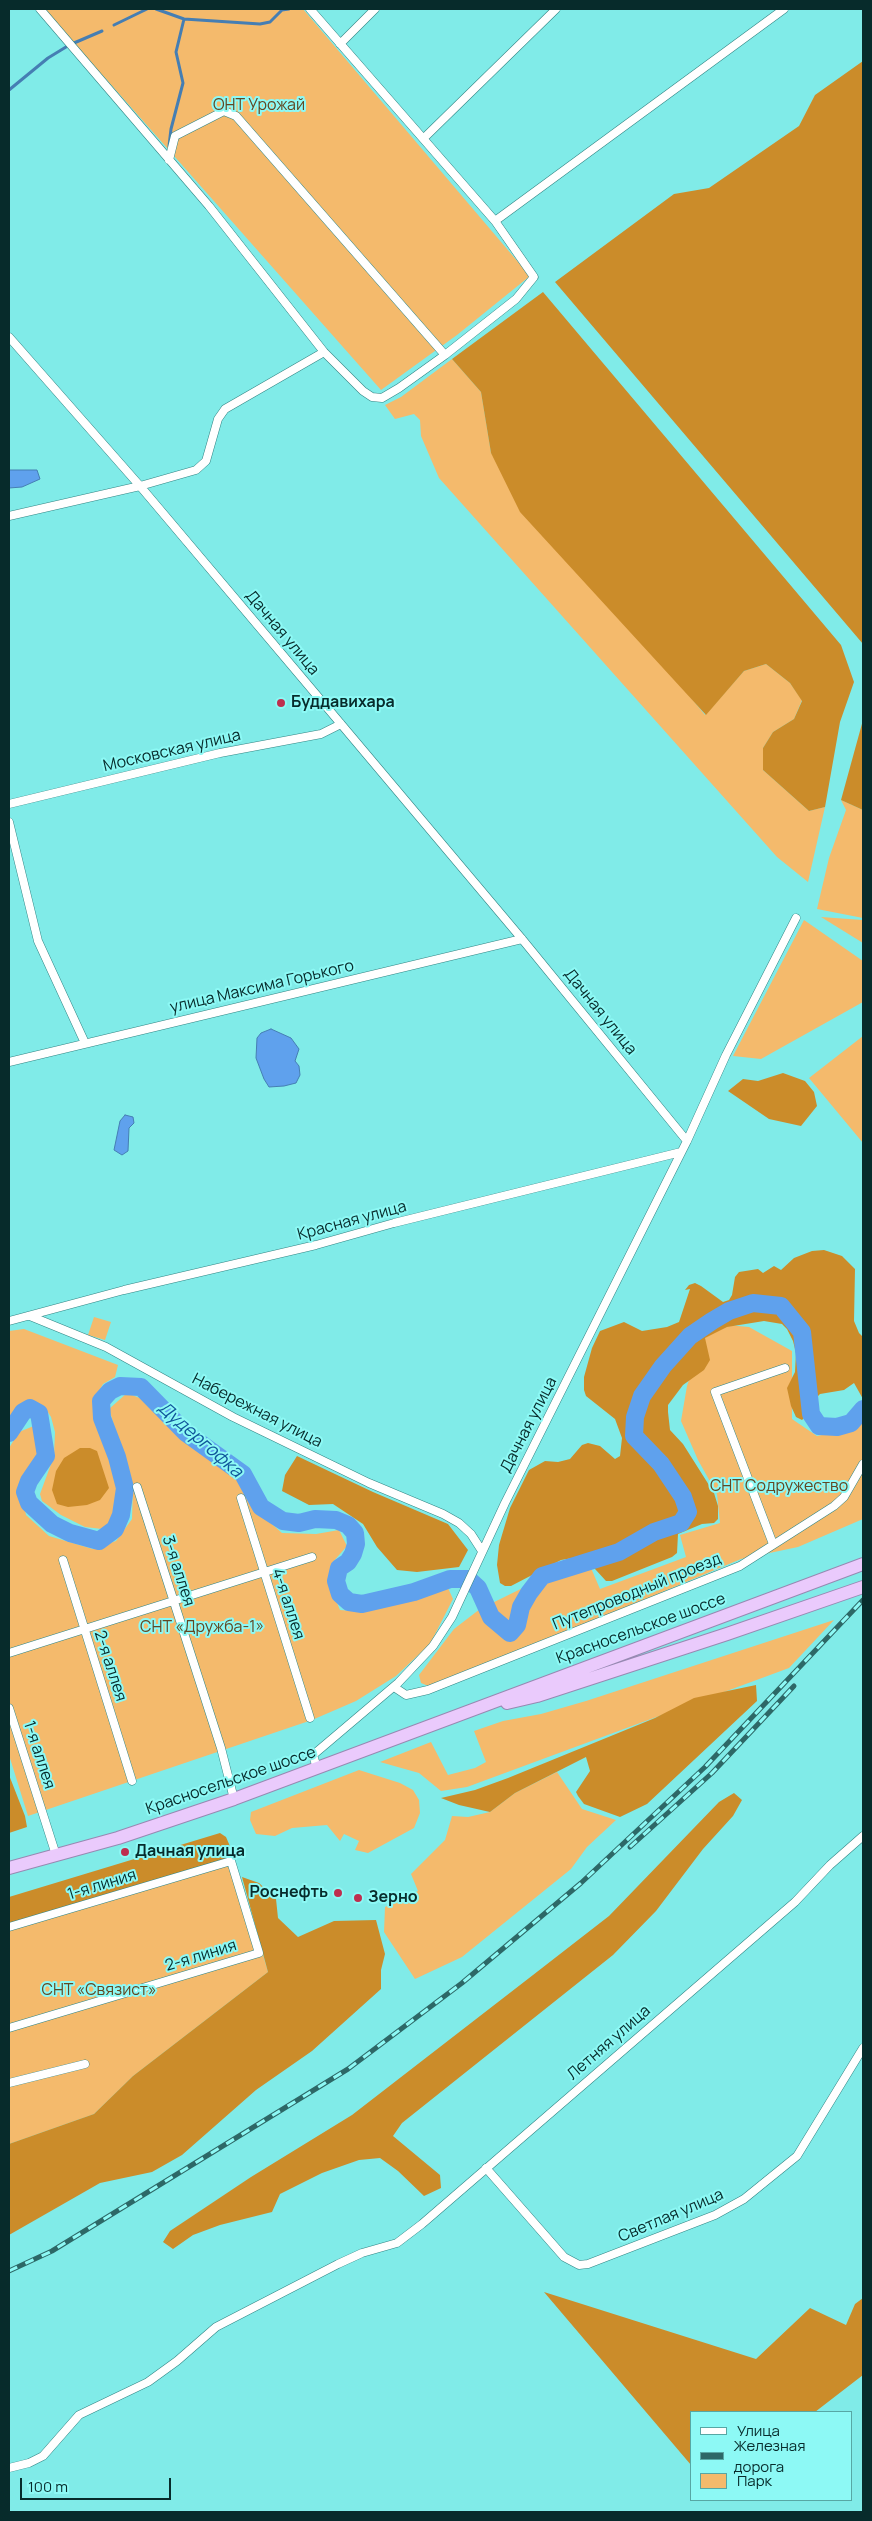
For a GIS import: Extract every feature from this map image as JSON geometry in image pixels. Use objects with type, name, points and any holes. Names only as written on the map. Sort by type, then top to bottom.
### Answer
[{"type":"highway","name":"Красносельское шоссе","points":[[9,1868],[118,1838],[234,1799],[863,1564]]},
{"type":"highway","name":"Красносельское шоссе","points":[[461,1713],[537,1696],[863,1586]]},
{"type":"street","points":[[40,9],[169,160],[272,285],[324,352],[364,391],[372,397],[382,398],[445,355],[516,299],[534,277],[495,221],[310,9]]},
{"type":"street","points":[[340,44],[375,9]]},
{"type":"street","points":[[424,138],[556,9]]},
{"type":"street","points":[[495,221],[784,9]]},
{"type":"street","points":[[169,160],[175,136],[224,111],[236,116],[445,355]]},
{"type":"street","name":"Дачная улица","points":[[9,337],[140,486],[341,724],[522,939],[687,1141],[482,1551],[461,1598],[433,1646],[394,1687],[313,1755],[317,1768]]},
{"type":"street","points":[[9,516],[140,486],[202,467],[206,461],[218,419],[225,409],[324,352]]},
{"type":"street","name":"Московская улица","points":[[9,804],[220,753],[321,734],[341,724]]},
{"type":"street","points":[[9,822],[38,941],[85,1043]]},
{"type":"street","points":[[687,1141],[726,1055],[796,918]]},
{"type":"street","name":"улица Максима Горького","points":[[9,1062],[522,939]]},
{"type":"street","name":"Красная улица","points":[[30,1316],[124,1290],[316,1245],[394,1223],[681,1152]]},
{"type":"street","points":[[9,1321],[30,1316]]},
{"type":"street","name":"Набережная улица","points":[[30,1316],[106,1347],[233,1417],[369,1483],[443,1514],[471,1534],[482,1551]]},
{"type":"street","points":[[773,1544],[716,1392],[785,1368]]},
{"type":"street","name":"Путепроводный проезд","points":[[394,1687],[406,1695],[428,1690],[740,1566],[834,1506],[844,1497],[863,1464]]},
{"type":"street","name":"3-я аллея","points":[[137,1487],[221,1748],[234,1799]]},
{"type":"street","name":"4-я аллея","points":[[241,1498],[310,1718]]},
{"type":"street","points":[[9,1653],[312,1557]]},
{"type":"street","name":"2-я аллея","points":[[63,1560],[132,1781]]},
{"type":"street","name":"1-я аллея","points":[[9,1708],[56,1855]]},
{"type":"street","name":"Летняя улица","points":[[9,2468],[29,2463],[44,2456],[79,2415],[148,2382],[177,2361],[216,2327],[362,2253],[397,2243],[795,1902],[830,1865],[863,1836]]},
{"type":"street","name":"1-я линия","points":[[9,1927],[231,1861],[258,1954]]},
{"type":"street","name":"2-я линия","points":[[9,2028],[258,1954]]},
{"type":"street","name":"Светлая улица","points":[[486,2168],[564,2257],[579,2265],[588,2264],[715,2215],[744,2199],[798,2156],[863,2048]]},
{"type":"street","points":[[9,2083],[85,2064]]},
{"type":"green space","name":"ОНТ Урожай","points":[[39,9],[303,9],[530,276],[457,335],[381,390],[106,79]]},
{"type":"green space","points":[[452,359],[481,392],[491,453],[705,715],[744,671],[766,664],[790,683],[802,700],[794,719],[773,732],[763,748],[763,770],[809,811],[825,807],[808,882],[777,857],[439,478],[421,436],[420,420],[414,414],[395,419],[385,405],[401,397]]},
{"type":"green space","points":[[841,800],[863,810],[863,918],[817,909],[829,858],[846,810]]},
{"type":"green space","points":[[821,917],[863,920],[863,943]]},
{"type":"green space","points":[[804,920],[863,961],[863,1002],[761,1059],[733,1056]]},
{"type":"green space","points":[[863,1036],[863,1143],[809,1078]]},
{"type":"green space","points":[[94,1317],[111,1322],[105,1340],[88,1335]]},
{"type":"green space","name":"СНТ Содружество","points":[[727,1325],[749,1327],[792,1351],[792,1419],[817,1436],[845,1430],[863,1414],[863,1519],[798,1547],[741,1559],[433,1688],[421,1683],[419,1675],[454,1629],[480,1609],[545,1577],[591,1568],[600,1589],[686,1557],[680,1535],[720,1523],[717,1494],[698,1460],[681,1421],[687,1386],[703,1337]]},
{"type":"green space","points":[[24,1329],[118,1365],[115,1377],[103,1384],[98,1393],[93,1410],[96,1427],[118,1469],[121,1486],[119,1508],[113,1526],[102,1529],[85,1527],[61,1515],[42,1501],[40,1494],[54,1456],[55,1432],[51,1417],[44,1406],[35,1403],[25,1406],[9,1423],[9,1331]]},
{"type":"green space","name":"СНТ «Дружба-1»","points":[[127,1393],[147,1401],[182,1436],[236,1478],[256,1510],[282,1533],[316,1534],[339,1530],[347,1546],[333,1562],[328,1581],[340,1610],[352,1611],[376,1607],[448,1588],[453,1599],[430,1644],[396,1676],[356,1701],[312,1720],[28,1816],[9,1755],[9,1448],[19,1432],[36,1425],[38,1459],[21,1490],[26,1515],[49,1536],[93,1549],[116,1541],[132,1519],[133,1487],[109,1409]]},
{"type":"green space","points":[[834,1620],[789,1668],[467,1787],[441,1791],[419,1773],[380,1762],[431,1742],[448,1775],[475,1768],[486,1762],[474,1731],[503,1721],[541,1714],[586,1701]]},
{"type":"green space","points":[[359,1770],[400,1783],[413,1790],[419,1800],[420,1813],[414,1828],[368,1853],[355,1850],[359,1841],[344,1834],[340,1841],[327,1825],[292,1828],[275,1836],[256,1834],[250,1820],[251,1812]]},
{"type":"green space","points":[[557,1772],[582,1809],[616,1820],[587,1847],[571,1869],[462,1957],[415,1979],[384,1932],[385,1907],[418,1891],[411,1874],[445,1840],[452,1816],[468,1817],[490,1812],[515,1793]]},
{"type":"green space","name":"СНТ «Связист»","points":[[234,1858],[268,1972],[133,2076],[94,2114],[9,2144],[9,1924]]},
{"type":"shaded area","points":[[863,61],[863,644],[555,282],[674,194],[709,188],[799,126],[815,95]]},
{"type":"shaded area","points":[[543,292],[841,645],[854,682],[840,722],[825,807],[809,811],[763,770],[763,748],[773,732],[794,719],[802,701],[790,683],[766,664],[744,671],[706,715],[520,512],[491,453],[481,392],[452,359]]},
{"type":"shaded area","points":[[863,720],[863,810],[841,800]]},
{"type":"shaded area","points":[[783,1073],[805,1081],[814,1092],[817,1106],[801,1126],[769,1119],[728,1091],[743,1079],[758,1081]]},
{"type":"shaded area","points":[[824,1250],[842,1256],[855,1269],[854,1321],[859,1333],[863,1337],[863,1399],[854,1383],[844,1390],[820,1394],[811,1403],[806,1416],[802,1420],[796,1417],[791,1406],[787,1388],[795,1372],[796,1353],[793,1341],[782,1324],[764,1321],[727,1327],[705,1338],[710,1360],[704,1370],[683,1385],[668,1405],[668,1412],[670,1430],[683,1444],[714,1493],[718,1506],[718,1519],[714,1523],[702,1524],[678,1534],[677,1553],[672,1557],[612,1581],[606,1581],[585,1558],[579,1557],[561,1560],[511,1586],[505,1586],[500,1583],[497,1565],[499,1545],[510,1508],[529,1470],[545,1461],[558,1462],[570,1459],[582,1445],[588,1443],[600,1446],[615,1459],[620,1456],[622,1438],[615,1419],[586,1396],[584,1390],[584,1377],[592,1348],[600,1331],[624,1322],[642,1331],[667,1327],[679,1322],[690,1289],[685,1290],[689,1285],[695,1283],[701,1286],[723,1302],[729,1300],[732,1295],[735,1277],[739,1272],[758,1269],[763,1273],[774,1266],[781,1270],[794,1258],[812,1251]]},
{"type":"shaded area","points":[[80,1448],[90,1448],[97,1451],[109,1488],[100,1500],[87,1505],[68,1507],[57,1504],[52,1490],[56,1471],[64,1458]]},
{"type":"shaded area","points":[[297,1456],[373,1492],[448,1524],[468,1550],[459,1567],[417,1572],[397,1570],[377,1547],[363,1524],[333,1504],[309,1505],[282,1491],[285,1475]]},
{"type":"shaded area","points":[[756,1685],[757,1701],[647,1804],[620,1817],[584,1804],[578,1796],[576,1792],[590,1771],[586,1757],[515,1793],[490,1812],[459,1805],[441,1798],[475,1790],[508,1778],[655,1718],[694,1698]]},
{"type":"shaded area","points":[[9,1775],[25,1816],[27,1827],[9,1833]]},
{"type":"shaded area","points":[[734,1793],[742,1800],[733,1816],[703,1849],[656,1911],[613,1955],[402,2123],[393,2136],[440,2175],[441,2188],[424,2196],[398,2171],[380,2158],[359,2160],[322,2173],[280,2194],[272,2212],[220,2225],[193,2235],[173,2249],[163,2242],[170,2231],[251,2177],[352,2115],[609,1916],[719,1802]]},
{"type":"shaded area","points":[[220,1833],[226,1837],[232,1851],[228,1860],[9,1924],[9,1897]]},
{"type":"shaded area","points":[[242,1877],[259,1883],[276,1899],[278,1918],[298,1937],[334,1921],[376,1920],[385,1954],[381,1970],[381,1989],[312,2051],[256,2090],[182,2155],[152,2172],[100,2183],[9,2235],[9,2144],[94,2114],[133,2076],[268,1972]]},
{"type":"shaded area","points":[[544,2292],[756,2359],[810,2308],[846,2325],[855,2304],[863,2298],[863,2375],[816,2411],[690,2411],[690,2464]]},
{"type":"water","points":[[9,470],[37,470],[40,479],[22,487],[9,488]]},
{"type":"water","points":[[271,1029],[291,1038],[299,1049],[295,1061],[299,1066],[300,1075],[296,1083],[269,1087],[264,1079],[256,1058],[257,1038],[261,1033]]},
{"type":"water","points":[[125,1115],[133,1117],[134,1123],[129,1128],[128,1151],[122,1155],[114,1150],[120,1121]]},
{"type":"waterway","points":[[114,25],[147,9]]},
{"type":"waterway","points":[[156,9],[184,19],[260,24],[270,22],[282,10],[289,9]]},
{"type":"waterway","points":[[169,146],[171,129],[183,83],[176,52],[184,19]]},
{"type":"waterway","points":[[74,43],[102,31]]},
{"type":"waterway","points":[[9,90],[48,58],[66,47]]},
{"type":"waterway","name":"Дудергофка","points":[[9,1433],[23,1412],[30,1408],[39,1413],[46,1456],[29,1481],[25,1492],[29,1503],[52,1524],[70,1533],[99,1541],[115,1529],[121,1515],[125,1488],[117,1457],[102,1418],[101,1401],[110,1391],[120,1386],[141,1387],[186,1433],[243,1474],[261,1507],[283,1521],[299,1523],[315,1519],[336,1520],[348,1525],[355,1533],[356,1544],[348,1562],[339,1568],[336,1581],[340,1594],[349,1602],[362,1604],[414,1592],[450,1579],[468,1579],[478,1588],[491,1617],[510,1633],[517,1625],[521,1607],[542,1576],[619,1552],[654,1532],[681,1523],[688,1512],[683,1497],[661,1464],[634,1436],[635,1417],[642,1396],[663,1366],[690,1336],[712,1321],[729,1311],[753,1303],[781,1306],[802,1332],[811,1414],[819,1426],[837,1427],[851,1423],[863,1409]]},
{"type":"railway","points":[[9,2271],[52,2251],[348,2069],[462,1983],[581,1883],[705,1767],[863,1600]]},
{"type":"railway","points":[[630,1847],[712,1773],[794,1686]]},
{"type":"place","name":"Буддавихара","points":[[281,703]]},
{"type":"place","name":"Дачная улица","points":[[125,1852]]},
{"type":"place","name":"Роснефть","points":[[338,1893]]},
{"type":"place","name":"Зерно","points":[[358,1898]]}]
